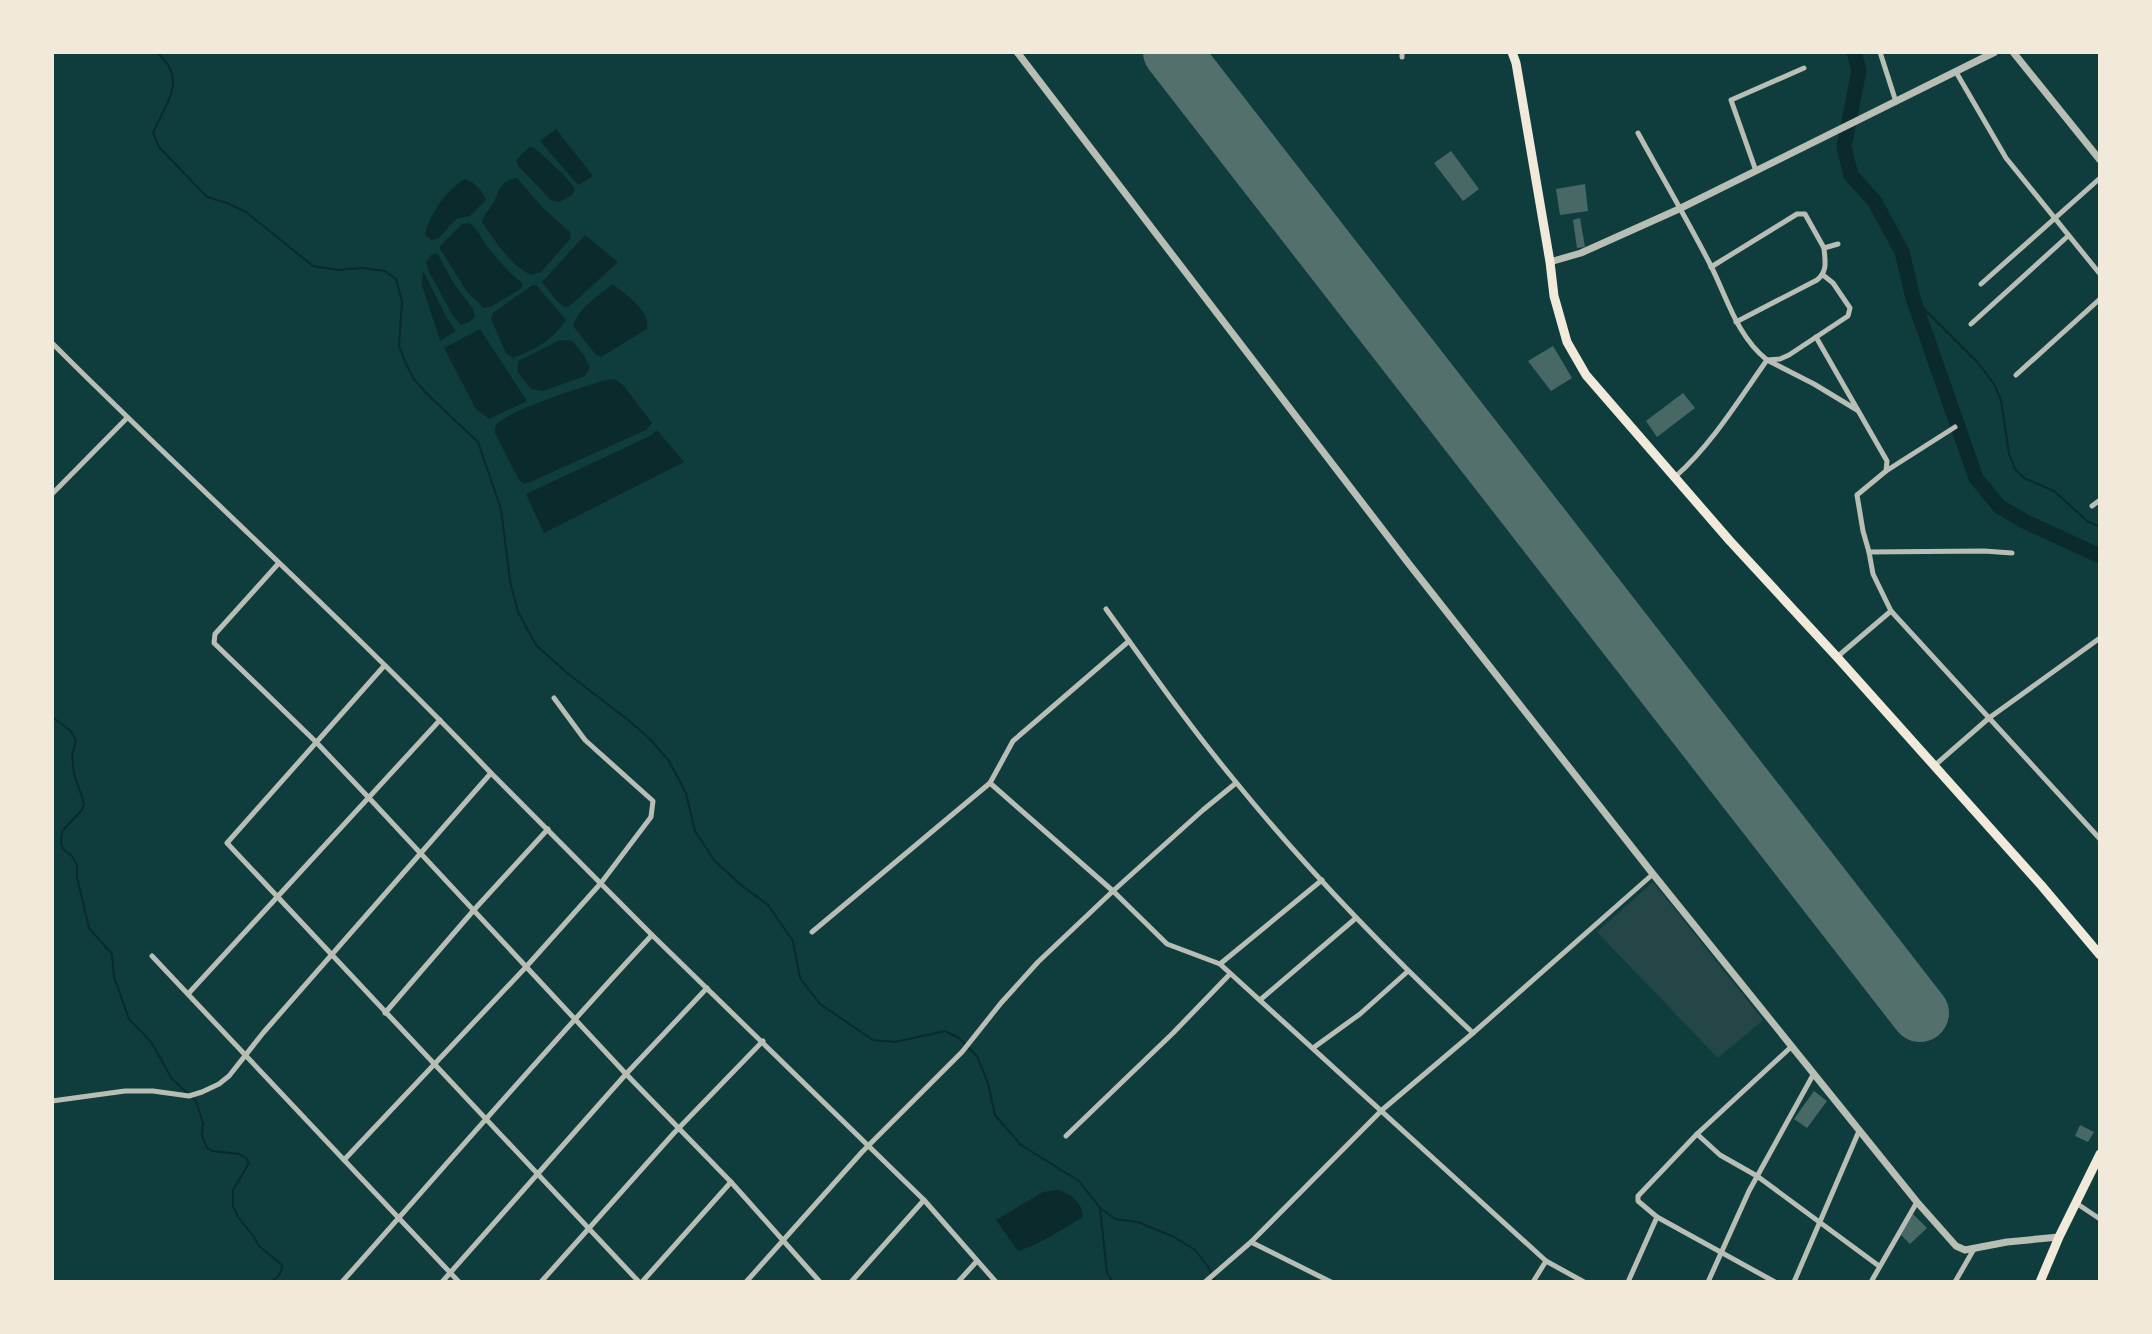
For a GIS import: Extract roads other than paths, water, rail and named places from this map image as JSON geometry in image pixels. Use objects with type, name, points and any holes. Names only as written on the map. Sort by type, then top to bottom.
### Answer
[{"type":"highway","points":[[1512,52],[1516,63],[1554,296],[1567,342],[1586,375],[1730,541],[2041,885],[2100,955]]},
{"type":"highway","points":[[2040,1281],[2100,1154]]},
{"type":"street","points":[[1017,52],[1409,564],[1813,1075],[1917,1202],[1956,1246],[1965,1250],[2007,1242],[2059,1237]]},
{"type":"street","points":[[1880,52],[1896,102]]},
{"type":"street","points":[[1550,262],[1581,253],[1680,209],[1995,52]]},
{"type":"street","points":[[2013,52],[2100,160]]},
{"type":"street","points":[[1756,171],[1731,100],[1804,68]]},
{"type":"street","points":[[1956,72],[2006,158],[2100,274]]},
{"type":"street","points":[[1638,133],[1711,267],[1742,334],[1756,352],[1858,410]]},
{"type":"street","points":[[1981,284],[2100,178]]},
{"type":"street","points":[[1711,267],[1797,214],[1805,214],[1809,219],[1824,248],[1826,269],[1823,275],[1736,322]]},
{"type":"street","points":[[1971,324],[2068,236]]},
{"type":"street","points":[[1824,248],[1838,244]]},
{"type":"street","points":[[1767,360],[1780,359],[1789,355],[1848,316],[1850,312],[1833,283],[1823,275]]},
{"type":"street","points":[[2016,375],[2100,299]]},
{"type":"street","points":[[1816,337],[1885,454],[1886,471]]},
{"type":"street","points":[[52,344],[440,720],[652,935],[924,1200],[996,1281]]},
{"type":"street","points":[[1675,477],[1693,461],[1713,437],[1767,360]]},
{"type":"street","points":[[52,494],[127,418]]},
{"type":"street","points":[[1955,427],[1886,471],[1857,495],[1873,574],[1891,611],[2100,839]]},
{"type":"street","points":[[2092,506],[2100,500]]},
{"type":"street","points":[[1869,552],[1984,551],[2012,553]]},
{"type":"street","points":[[278,564],[215,634],[214,643],[316,742],[574,1019],[731,1182],[820,1281]]},
{"type":"street","points":[[1106,609],[1236,783],[1407,972],[1473,1033]]},
{"type":"street","points":[[1837,657],[1891,611]]},
{"type":"street","points":[[1934,766],[1989,718],[2100,638]]},
{"type":"street","points":[[812,932],[990,783],[1013,741],[1129,641]]},
{"type":"street","points":[[384,666],[227,843],[537,1175],[641,1281],[731,1182]]},
{"type":"street","points":[[344,1160],[526,967],[601,883],[651,817],[653,801],[585,740],[554,698]]},
{"type":"street","points":[[188,994],[277,896],[370,799],[440,720]]},
{"type":"street","points":[[52,1101],[125,1091],[153,1091],[189,1096],[219,1084],[229,1076],[263,1033],[491,773]]},
{"type":"street","points":[[990,783],[1113,891],[1167,944],[1220,964],[1546,1261],[1584,1281]]},
{"type":"street","points":[[746,1281],[869,1146],[973,1040],[1001,1003],[1038,962],[1113,891],[1236,783]]},
{"type":"street","points":[[385,1012],[548,829]]},
{"type":"street","points":[[1205,1281],[1251,1242],[1382,1110],[1653,874]]},
{"type":"street","points":[[1220,964],[1322,880]]},
{"type":"street","points":[[1260,1000],[1356,918]]},
{"type":"street","points":[[342,1281],[487,1120],[574,1019],[652,935]]},
{"type":"street","points":[[152,956],[459,1281]]},
{"type":"street","points":[[1313,1048],[1360,1014],[1407,972]]},
{"type":"street","points":[[1066,1136],[1173,1033],[1230,974]]},
{"type":"street","points":[[442,1281],[626,1074],[707,988]]},
{"type":"street","points":[[541,1281],[679,1128],[763,1041]]},
{"type":"street","points":[[1775,1281],[1721,1254],[1657,1217],[1638,1201],[1638,1196],[1697,1134],[1791,1047]]},
{"type":"street","points":[[1708,1281],[1758,1176],[1813,1075]]},
{"type":"street","points":[[1794,1281],[1859,1131]]},
{"type":"street","points":[[1697,1134],[1720,1155],[1758,1176],[1879,1266]]},
{"type":"street","points":[[851,1281],[924,1200]]},
{"type":"street","points":[[1871,1281],[1917,1202]]},
{"type":"street","points":[[2076,1203],[2100,1219]]},
{"type":"street","points":[[1628,1281],[1657,1217]]},
{"type":"street","points":[[1251,1242],[1331,1281]]},
{"type":"street","points":[[1955,1281],[1974,1249]]},
{"type":"street","points":[[958,1281],[978,1261]]},
{"type":"street","points":[[1533,1281],[1546,1261]]},
{"type":"waterway","points":[[156,52],[166,62],[173,81],[172,91],[153,133],[159,147],[207,197],[246,212],[313,266],[338,270],[361,268],[385,271],[396,279],[402,301],[399,346],[414,379],[478,442],[501,509],[510,581],[518,612],[536,645],[567,673],[650,739],[669,761],[686,793],[695,831],[714,860],[768,905],[793,941],[800,978],[820,1004],[873,1040],[895,1042],[945,1031],[959,1038],[977,1056],[988,1083],[995,1115],[1021,1145],[1079,1181],[1100,1208],[1107,1273],[1113,1282]]},
{"type":"waterway","points":[[1854,52],[1859,70],[1844,147],[1851,175],[1875,202],[1902,252],[1913,298],[1976,478],[2000,507],[2026,522],[2100,556]]},
{"type":"waterway","points":[[1913,298],[1978,363],[1994,384],[2001,400],[2009,454],[2015,469],[2024,478],[2054,491],[2087,521],[2100,527]]},
{"type":"waterway","points":[[52,717],[71,731],[76,741],[72,755],[74,774],[84,803],[82,810],[62,831],[61,843],[63,849],[72,856],[77,865],[77,877],[89,928],[112,954],[114,977],[129,1019],[151,1042],[172,1079],[196,1101],[203,1123],[202,1136],[207,1148],[212,1151],[239,1154],[249,1163],[233,1190],[233,1206],[238,1217],[259,1246],[282,1265],[279,1276],[269,1282]]},
{"type":"waterway","points":[[1100,1208],[1115,1219],[1138,1222],[1174,1237],[1195,1250],[1207,1265],[1216,1282]]}]
